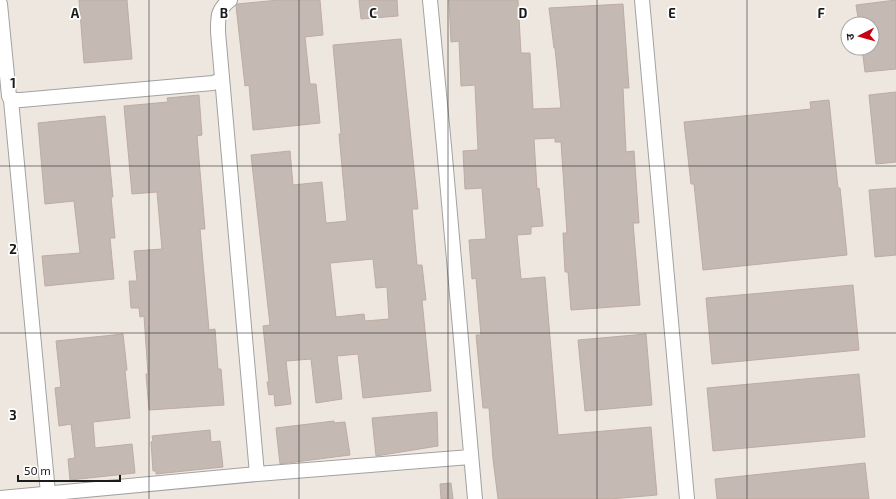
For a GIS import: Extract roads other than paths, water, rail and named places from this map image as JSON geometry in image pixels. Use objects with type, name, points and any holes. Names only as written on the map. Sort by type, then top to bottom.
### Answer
[{"type":"street","points":[[230,0],[223,5],[220,10],[218,18],[218,32],[222,72],[221,80],[257,474]]},
{"type":"street","points":[[430,0],[475,499]]},
{"type":"street","points":[[642,0],[687,499]]},
{"type":"street","points":[[0,4],[9,96],[11,100],[48,493]]},
{"type":"street","points":[[11,100],[213,83],[221,80]]},
{"type":"street","points":[[0,498],[470,456]]}]
